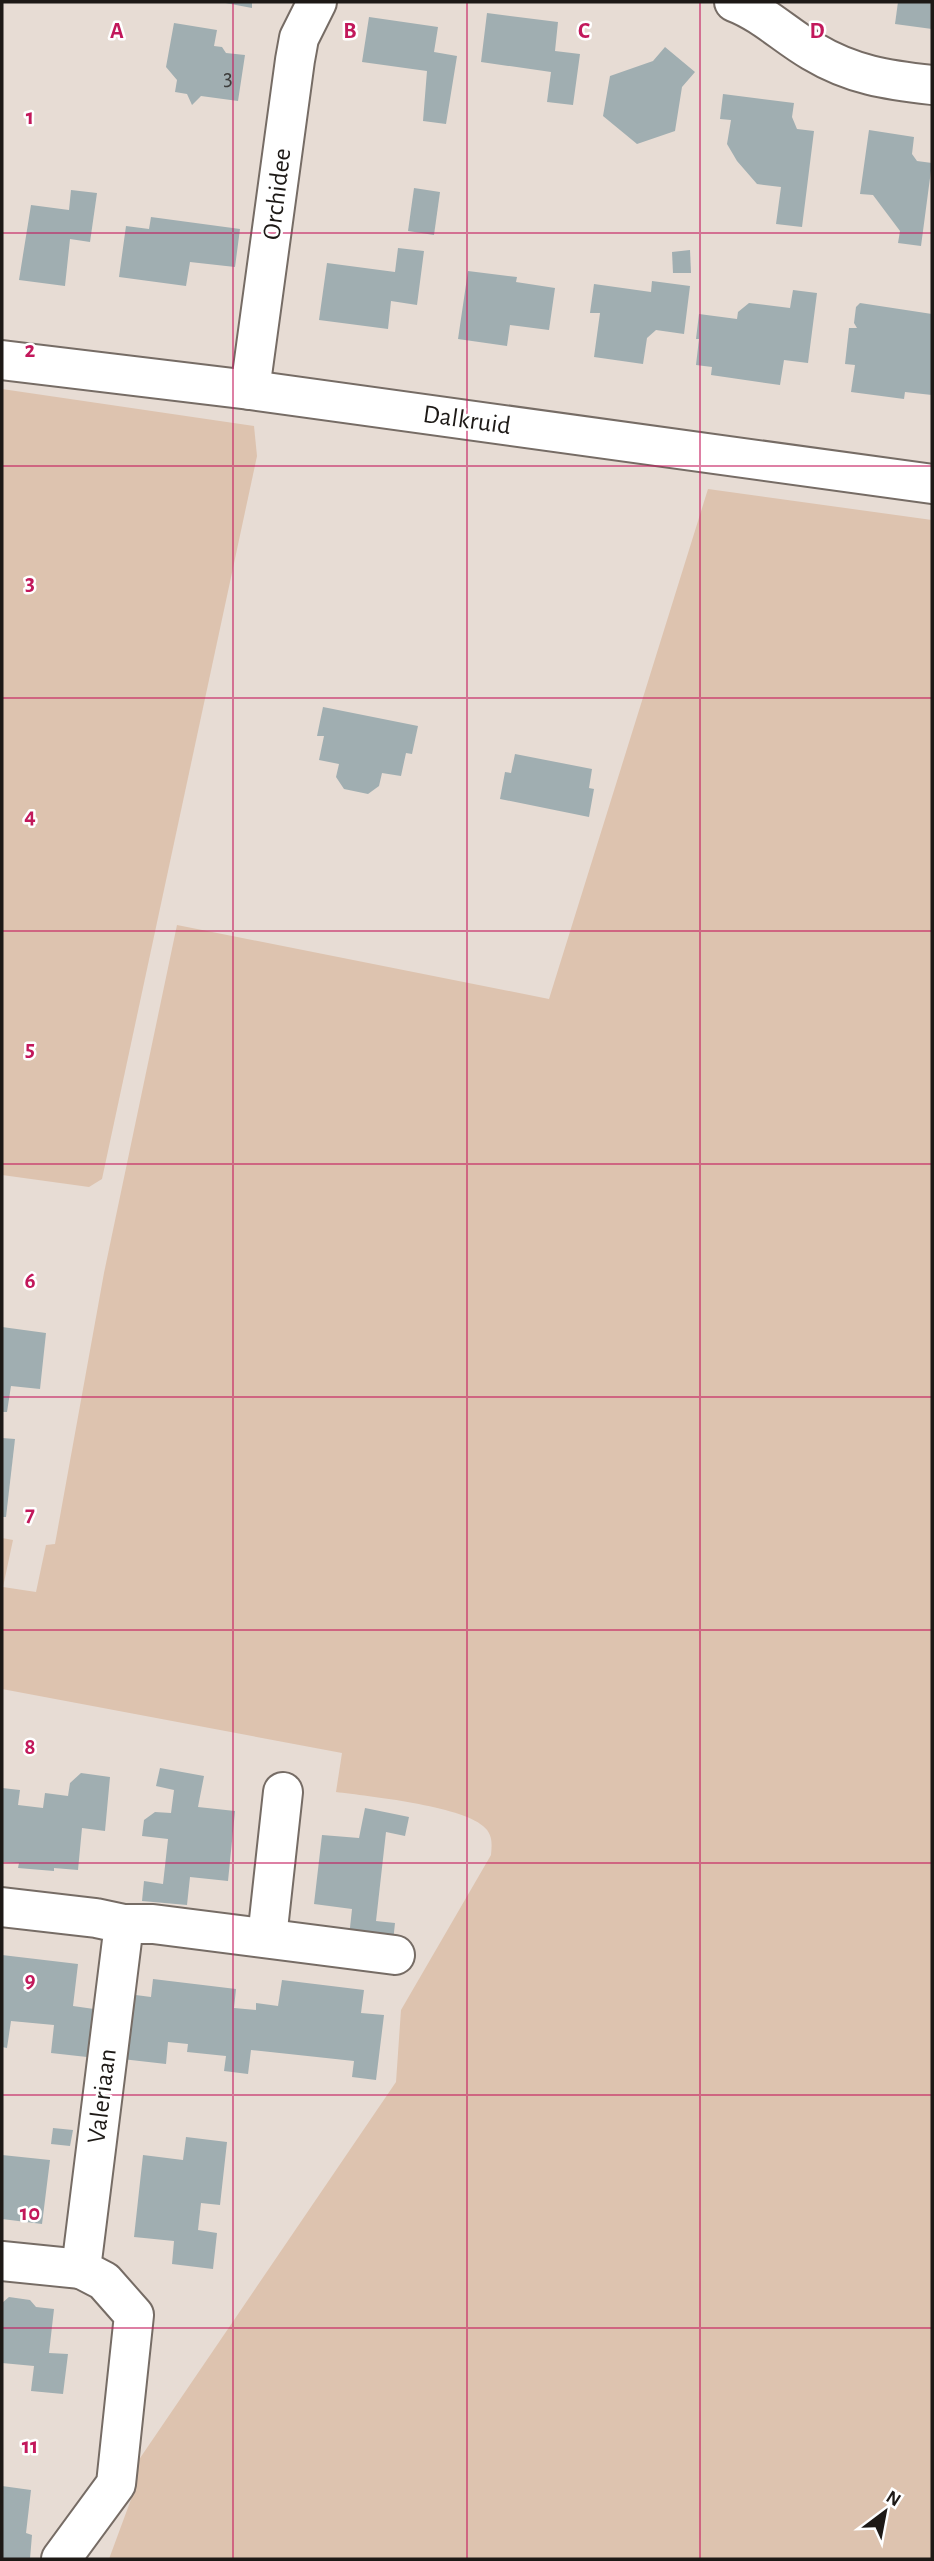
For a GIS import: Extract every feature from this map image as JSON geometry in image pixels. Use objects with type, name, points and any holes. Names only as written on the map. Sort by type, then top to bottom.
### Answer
[{"type":"street","name":"Orchidee","points":[[250,390],[295,60],[299,38],[317,2]]},
{"type":"street","points":[[734,2],[762,17],[812,51],[848,70],[883,79],[932,85]]},
{"type":"street","name":"Dalkruid","points":[[2,360],[250,390],[932,484]]},
{"type":"street","points":[[267,1938],[283,1792]]},
{"type":"street","points":[[2,1907],[395,1955]]},
{"type":"street","name":"Valeriaan","points":[[81,2269],[124,1924]]},
{"type":"street","points":[[2,2261],[81,2269],[104,2281],[134,2315],[117,2484],[61,2559]]},
{"type":"shaded area","points":[[2,389],[254,426],[257,456],[102,1179],[89,1187],[2,1175]]},
{"type":"shaded area","points":[[708,489],[932,520],[932,2559],[109,2559],[133,2494],[136,2464],[396,2082],[401,2010],[491,1855],[492,1847],[490,1836],[483,1826],[455,1813],[413,1803],[336,1792],[342,1753],[2,1689],[2,1538],[13,1540],[3,1587],[36,1592],[46,1545],[55,1544],[104,1273],[177,925],[549,999]]},
{"type":"building","points":[[220,2],[252,2],[252,8]]},
{"type":"building","points":[[898,2],[932,2],[932,29],[895,24]]},
{"type":"building","points":[[487,13],[558,22],[555,51],[580,54],[573,105],[547,102],[551,72],[481,62]]},
{"type":"building","points":[[369,17],[438,27],[434,52],[457,56],[446,124],[423,121],[427,71],[362,62]]},
{"type":"building","points":[[174,23],[217,30],[214,46],[222,47],[226,53],[245,55],[238,101],[201,96],[192,105],[187,94],[175,92],[177,80],[166,67]]},
{"type":"building","points":[[665,47],[695,72],[682,87],[675,131],[637,144],[603,116],[610,76],[653,61]]},
{"type":"building","points":[[723,94],[794,103],[792,117],[797,129],[814,131],[802,227],[776,224],[781,187],[757,184],[737,161],[727,144],[731,120],[720,119]]},
{"type":"building","points":[[869,130],[914,137],[912,154],[917,161],[932,163],[921,246],[898,243],[900,231],[873,195],[860,194]]},
{"type":"building","points":[[414,188],[440,192],[434,235],[408,231]]},
{"type":"building","points":[[71,190],[97,193],[90,242],[70,239],[65,286],[19,280],[31,205],[69,210]]},
{"type":"building","points":[[151,217],[240,229],[235,267],[190,262],[186,286],[119,277],[126,226],[149,229]]},
{"type":"building","points":[[398,248],[424,251],[417,305],[391,301],[388,329],[319,320],[327,263],[395,272]]},
{"type":"building","points":[[690,250],[691,273],[673,273],[672,252]]},
{"type":"building","points":[[468,271],[517,277],[516,282],[555,288],[549,330],[510,325],[507,346],[458,339]]},
{"type":"building","points":[[652,281],[690,286],[684,334],[656,330],[647,338],[643,364],[594,357],[600,313],[590,313],[594,284],[651,292]]},
{"type":"building","points":[[793,290],[817,293],[808,363],[784,360],[780,385],[711,375],[712,367],[696,365],[699,314],[737,319],[738,312],[749,303],[790,308]]},
{"type":"building","points":[[860,303],[932,314],[932,395],[905,392],[904,399],[851,392],[855,365],[845,364],[849,328],[857,328],[854,323],[856,307]]},
{"type":"building","points":[[323,707],[418,726],[412,754],[406,753],[401,776],[382,773],[379,786],[368,794],[344,789],[336,777],[339,764],[319,760],[324,736],[317,736]]},
{"type":"building","points":[[515,754],[592,769],[589,788],[594,789],[589,817],[500,799],[505,772],[511,773]]},
{"type":"building","points":[[2,1327],[46,1333],[40,1389],[11,1386],[7,1412],[2,1412]]},
{"type":"building","points":[[2,1438],[15,1439],[6,1517],[2,1517]]},
{"type":"building","points":[[160,1768],[204,1776],[198,1807],[235,1811],[228,1881],[190,1877],[187,1905],[142,1901],[144,1881],[163,1884],[168,1839],[142,1836],[144,1820],[155,1812],[171,1813],[174,1790],[156,1786]]},
{"type":"building","points":[[81,1773],[110,1777],[105,1831],[82,1828],[78,1870],[18,1868],[19,1863],[2,1862],[2,1788],[20,1790],[18,1805],[43,1808],[45,1793],[68,1796],[70,1783]]},
{"type":"building","points":[[365,1808],[409,1817],[405,1836],[386,1832],[376,1921],[395,1923],[393,1942],[349,1937],[352,1909],[314,1904],[322,1835],[359,1838]]},
{"type":"building","points":[[2,1955],[78,1964],[73,2006],[101,2010],[96,2058],[51,2053],[54,2025],[11,2021],[7,2048],[2,2047]]},
{"type":"building","points":[[153,1979],[236,1989],[234,2008],[256,2010],[256,2003],[278,2006],[282,1980],[364,1990],[361,2013],[384,2015],[376,2080],[352,2077],[354,2061],[251,2050],[248,2074],[224,2071],[226,2056],[187,2052],[188,2044],[168,2042],[166,2064],[122,2059],[128,1994],[151,1997]]},
{"type":"building","points":[[53,2128],[73,2130],[70,2146],[51,2144]]},
{"type":"building","points":[[186,2137],[227,2142],[220,2205],[201,2203],[198,2230],[217,2233],[213,2269],[172,2264],[174,2241],[134,2237],[143,2155],[183,2160]]},
{"type":"building","points":[[2,2155],[50,2160],[42,2224],[2,2219]]},
{"type":"building","points":[[9,2297],[30,2300],[36,2307],[54,2309],[49,2353],[68,2354],[63,2394],[31,2391],[34,2366],[2,2363],[2,2303]]},
{"type":"building","points":[[2,2486],[31,2490],[26,2533],[32,2535],[30,2559],[2,2559]]}]
